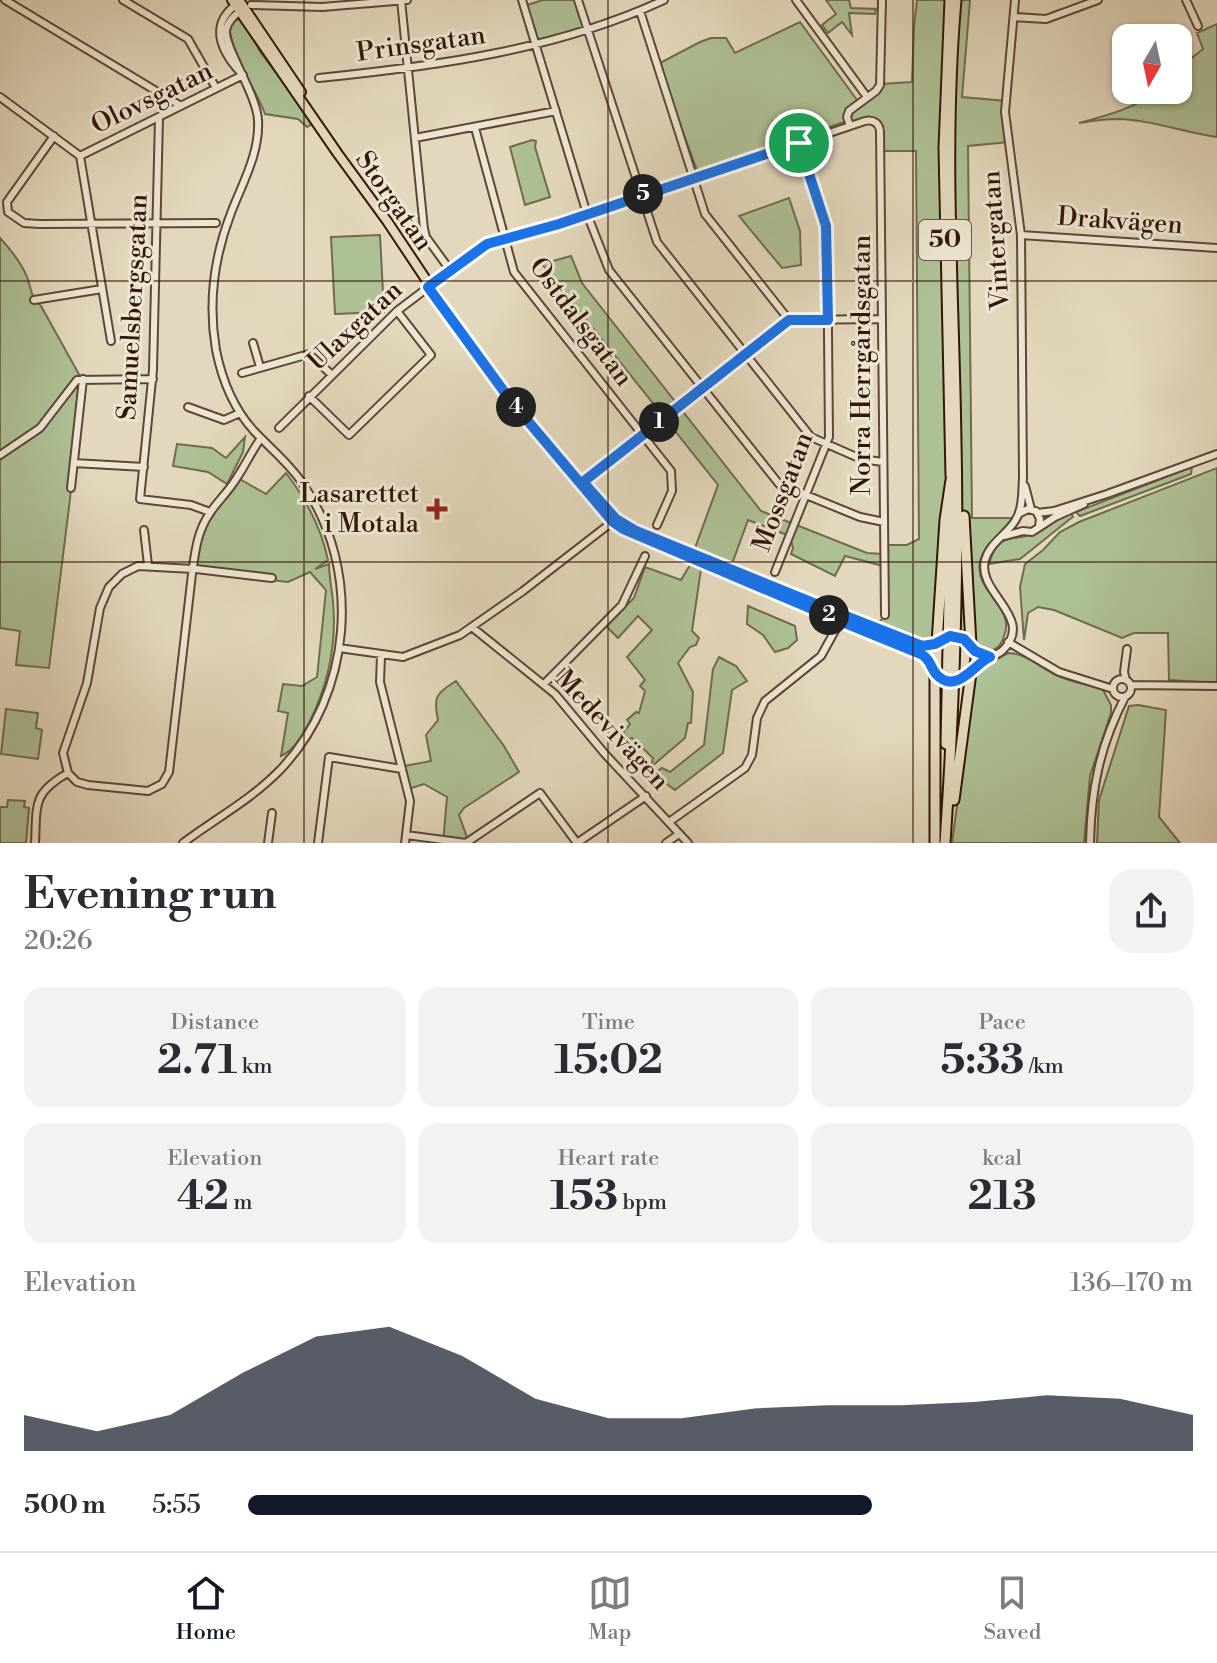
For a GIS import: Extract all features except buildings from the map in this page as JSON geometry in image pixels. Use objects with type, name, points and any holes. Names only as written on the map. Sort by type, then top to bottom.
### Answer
[{"type":"highway","name":"50","points":[[941,842],[947,719],[951,480],[944,154],[950,0]]},
{"type":"highway","name":"50","points":[[941,842],[954,720],[958,534],[951,184],[956,0]]},
{"type":"highway","name":"50","points":[[956,438],[970,645]]},
{"type":"highway","points":[[938,642],[945,520],[951,480]]},
{"type":"highway","points":[[935,670],[941,842]]},
{"type":"highway","points":[[941,842],[956,782],[970,672]]},
{"type":"main road","name":"Storgatan","points":[[240,4],[338,154],[511,401],[615,520],[635,534],[842,618],[914,644],[938,642]]},
{"type":"main road","name":"Storgatan","points":[[842,618],[921,654],[935,670]]},
{"type":"main road","points":[[952,636],[970,645],[970,672],[950,681],[935,670],[938,642],[952,636]]},
{"type":"street","points":[[5,0],[181,106]]},
{"type":"street","points":[[123,0],[188,39],[216,88]]},
{"type":"street","points":[[401,0],[425,233],[450,270]]},
{"type":"street","points":[[183,843],[258,790],[295,753],[321,707],[333,676],[342,624],[340,582],[329,534],[301,481],[240,413],[220,368],[213,330],[214,281],[223,237],[257,140],[257,112],[226,35],[229,21],[240,4],[322,7],[407,0]]},
{"type":"street","points":[[534,0],[522,2],[587,214],[609,270],[779,484],[860,517],[884,522]]},
{"type":"street","points":[[578,0],[657,242],[808,434],[868,461],[883,462]]},
{"type":"street","name":"Prinsgatan","points":[[319,78],[408,68],[536,46],[588,30],[664,0]]},
{"type":"street","points":[[796,0],[867,97]]},
{"type":"street","points":[[850,126],[849,111],[880,85],[882,0]]},
{"type":"street","name":"Vintergatan","points":[[1015,0],[1005,112],[1021,235],[1023,478],[1018,516]]},
{"type":"street","points":[[1014,17],[1046,19],[1098,0]]},
{"type":"street","points":[[1186,0],[1198,26]]},
{"type":"street","points":[[640,11],[707,217],[789,320]]},
{"type":"street","name":"Olovsgatan","points":[[80,156],[243,75]]},
{"type":"street","points":[[1,101],[80,156],[111,341]]},
{"type":"street","points":[[415,138],[556,111]]},
{"type":"street","name":"Samuelsbergsgatan","points":[[159,117],[153,379],[140,499],[197,506],[210,512]]},
{"type":"street","name":"Ulaxgatan","points":[[279,428],[397,311],[484,245],[870,120]]},
{"type":"street","name":"Norra Herrgårdsgatan","points":[[870,120],[878,124],[880,131],[885,615]]},
{"type":"street","name":"Ostdalsgatan","points":[[475,128],[516,276],[668,466],[673,478],[672,491],[657,525]]},
{"type":"street","points":[[54,136],[8,200],[6,207],[10,215],[26,223],[216,223]]},
{"type":"street","name":"Mossgatan","points":[[775,572],[829,437],[826,226],[799,143]]},
{"type":"street","name":"Drakvägen","points":[[1021,235],[1217,248]]},
{"type":"street","points":[[34,300],[102,289]]},
{"type":"street","points":[[309,396],[349,435],[431,355],[397,311]]},
{"type":"street","points":[[582,483],[789,320],[882,319]]},
{"type":"street","points":[[253,343],[260,367]]},
{"type":"street","points":[[242,373],[309,354],[331,374]]},
{"type":"street","points":[[0,455],[40,428],[72,384],[83,379],[153,379]]},
{"type":"street","points":[[71,488],[83,379]]},
{"type":"street","points":[[188,407],[224,420],[240,413]]},
{"type":"street","points":[[261,438],[233,484],[210,512],[198,537],[193,569],[169,772],[164,782],[155,789],[143,791],[77,782],[64,763],[64,749],[87,683],[104,595],[122,574],[133,567],[148,565],[193,569],[272,578]]},
{"type":"street","points":[[970,672],[999,653],[1008,642],[1012,628],[1009,613],[990,587],[984,569],[989,551],[1018,516],[1034,511],[1054,511],[1217,454]]},
{"type":"street","points":[[74,463],[144,467]]},
{"type":"street","name":"Vintergatan","points":[[1023,478],[1034,511]]},
{"type":"street","points":[[1004,536],[1032,532],[1107,494]]},
{"type":"street","points":[[1034,511],[1040,519],[1039,526]]},
{"type":"street","points":[[1018,516],[1023,531]]},
{"type":"street","points":[[339,648],[381,656],[412,655],[473,628],[615,520]]},
{"type":"street","points":[[144,530],[148,565]]},
{"type":"street","points":[[544,684],[622,605],[645,556]]},
{"type":"street","points":[[669,822],[745,768],[752,755],[757,718],[765,701],[821,656],[842,618]]},
{"type":"street","name":"Medevivägen","points":[[473,628],[544,684],[688,843]]},
{"type":"street","points":[[1008,642],[1059,672],[1121,694],[1148,688],[1217,686]]},
{"type":"street","points":[[970,645],[990,657]]},
{"type":"street","points":[[1090,843],[1094,779],[1117,711],[1127,649]]},
{"type":"street","points":[[381,656],[379,676],[410,801],[405,839],[470,842],[540,793]]},
{"type":"street","points":[[1094,683],[1123,679],[1148,688]]},
{"type":"street","points":[[1121,694],[1123,679]]},
{"type":"street","points":[[318,843],[329,757],[402,769]]},
{"type":"street","points":[[35,843],[41,793],[49,784],[68,773]]},
{"type":"street","points":[[534,784],[577,843],[646,796]]},
{"type":"street","points":[[268,843],[272,813]]},
{"type":"street","points":[[666,843],[679,834]]},
{"type":"green space","points":[[543,0],[575,0],[584,29],[539,43],[527,5]]},
{"type":"green space","points":[[826,0],[849,0],[851,8],[876,9],[875,14],[849,13],[852,35],[842,22],[828,33],[822,25],[836,14]]},
{"type":"green space","points":[[917,0],[970,0],[962,97],[1006,101],[1009,142],[968,146],[972,518],[1014,518],[990,544],[980,562],[983,582],[1000,608],[1006,626],[1000,645],[987,652],[977,648],[972,631],[937,632],[933,641],[922,643],[875,626],[886,615],[883,566],[845,556],[835,576],[791,554],[790,536],[748,520],[732,564],[695,548],[718,485],[542,264],[571,256],[582,283],[761,511],[867,553],[883,554],[884,545],[907,545],[919,539],[916,151],[882,151],[882,129],[873,120],[849,128],[855,110],[881,91],[881,84],[912,82]]},
{"type":"green space","points":[[239,19],[314,123],[307,127],[298,119],[265,114],[232,42],[232,22]]},
{"type":"green space","points":[[800,22],[857,100],[850,106],[844,122],[698,173],[658,64],[711,38],[726,38],[735,53]]},
{"type":"green space","points":[[1217,24],[1217,137],[1130,120],[1079,123],[1136,104],[1192,104],[1192,58],[1203,49],[1197,33]]},
{"type":"green space","points":[[536,141],[535,147],[550,197],[525,205],[510,147]]},
{"type":"green space","points":[[789,198],[800,231],[801,265],[782,268],[739,216]]},
{"type":"green space","points":[[380,235],[384,312],[335,314],[331,237]]},
{"type":"green space","points":[[0,238],[22,266],[33,296],[81,378],[49,668],[16,665],[20,631],[0,628]]},
{"type":"green space","points":[[245,437],[243,452],[227,484],[208,472],[173,466],[177,444],[212,448],[226,458]]},
{"type":"green space","points":[[1192,467],[1191,474],[1080,516],[1076,512]]},
{"type":"green space","points":[[1217,468],[1217,683],[1169,680],[1168,633],[1134,633],[1122,638],[1054,610],[1038,607],[1028,613],[1024,640],[1020,587],[1025,564],[1060,532]]},
{"type":"green space","points":[[286,473],[306,503],[321,536],[328,560],[315,569],[329,564],[334,618],[330,664],[321,694],[301,737],[281,756],[288,713],[278,711],[283,684],[302,686],[317,677],[326,590],[310,572],[288,582],[192,571],[209,511],[238,478],[266,494]]},
{"type":"green space","points":[[1071,513],[1073,517],[1020,559],[989,564],[1002,542],[1035,533]]},
{"type":"green space","points":[[690,565],[701,569],[692,631],[699,638],[678,663],[693,692],[691,723],[688,723],[685,738],[651,767],[653,758],[623,733],[630,724],[627,720],[639,713],[645,691],[640,686],[645,680],[627,657],[652,630],[638,616],[618,638],[606,626],[634,598],[645,567],[681,580]]},
{"type":"green space","points":[[748,606],[795,626],[797,640],[788,648],[775,652],[763,635],[747,624]]},
{"type":"green space","points":[[1008,653],[1027,658],[1067,680],[1102,688],[1111,705],[1090,776],[1084,843],[952,843],[975,671]]},
{"type":"green space","points":[[719,657],[736,666],[747,681],[732,690],[723,753],[675,790],[653,774],[662,768],[670,772],[704,745],[713,669]]},
{"type":"green space","points":[[456,681],[504,746],[519,772],[464,808],[459,815],[469,843],[443,843],[447,797],[424,784],[405,790],[399,767],[431,761],[426,735],[438,720],[436,701],[440,693]]},
{"type":"green space","points":[[1129,706],[1166,710],[1159,817],[1180,843],[1097,843],[1099,800]]},
{"type":"green space","points":[[6,709],[38,713],[36,728],[42,730],[38,759],[1,754]]},
{"type":"green space","points":[[8,800],[25,801],[24,807],[29,808],[26,843],[0,843],[0,807],[7,807]]},
{"type":"place","name":"Lasarettet i Motala","points":[[437,509]]},
{"type":"route","points":[[799,143],[559,224],[487,244],[428,287],[511,401],[613,522],[616,519],[636,531],[843,615],[840,621],[927,657],[939,676],[958,680],[990,657],[975,651],[970,643],[957,636],[922,646],[843,615],[840,621],[623,529],[613,522],[616,519],[583,482],[789,320],[828,320],[826,226],[799,143]]}]
